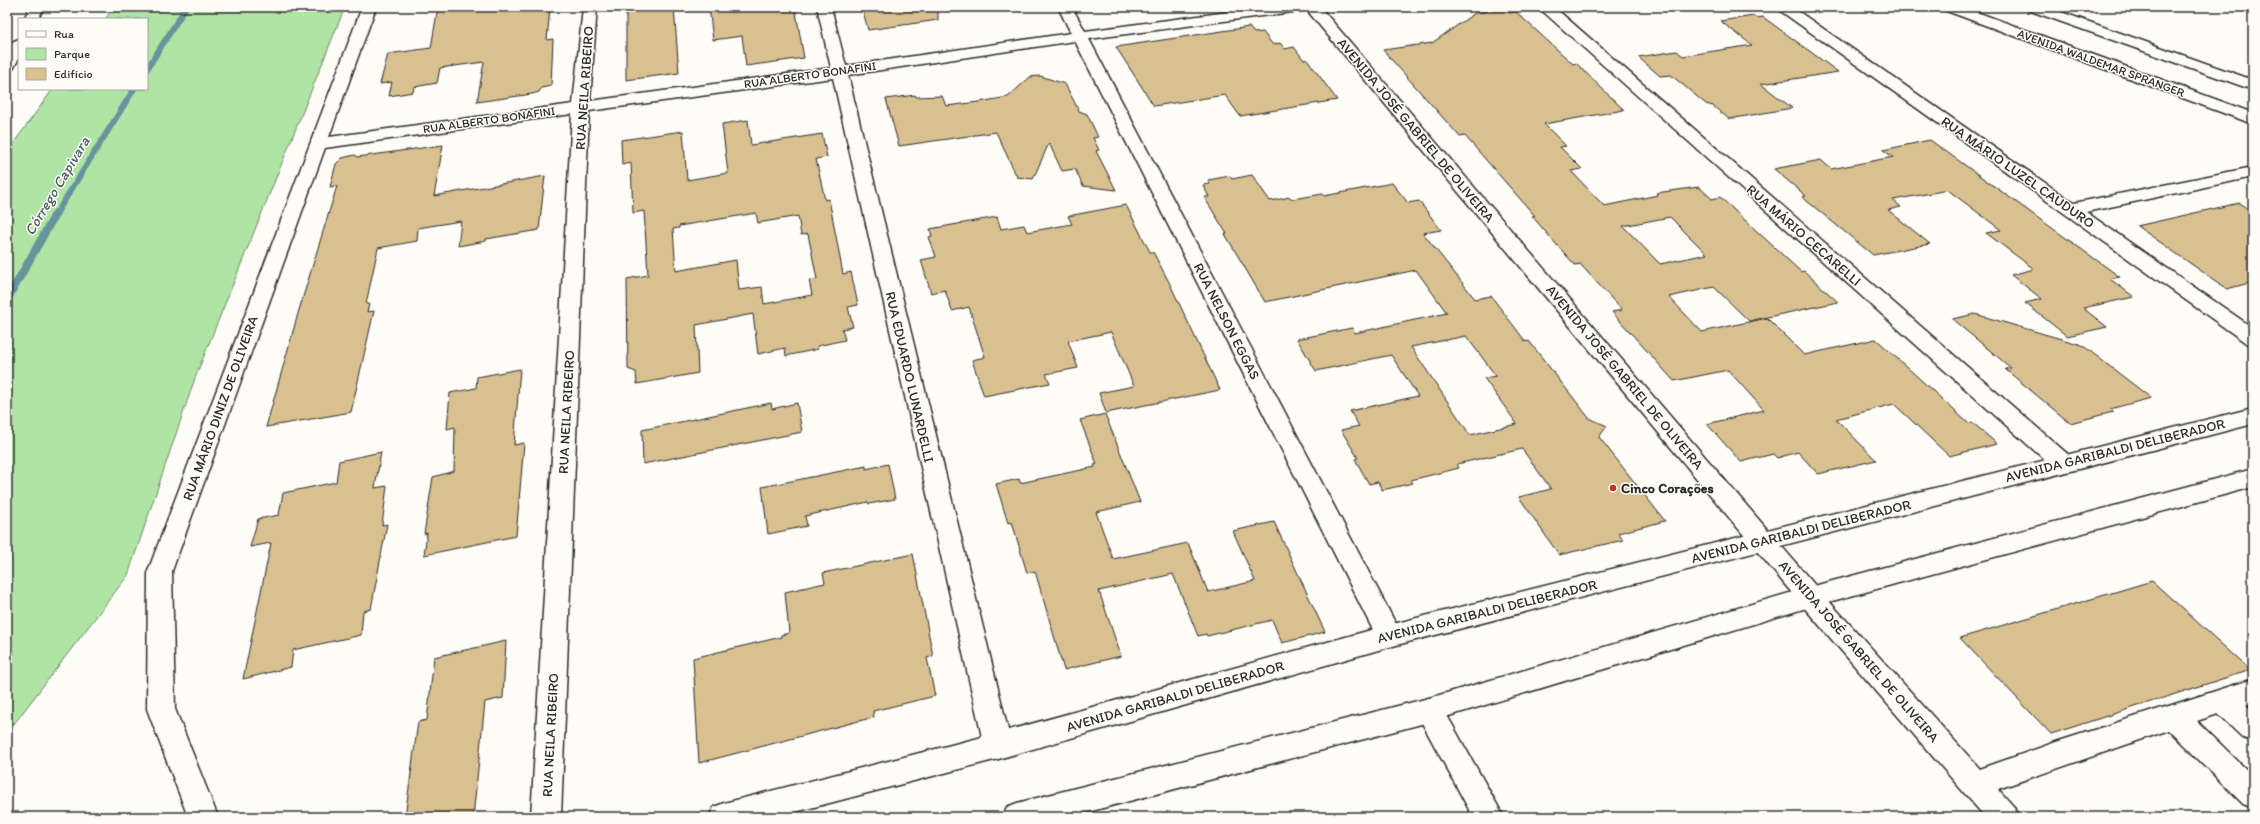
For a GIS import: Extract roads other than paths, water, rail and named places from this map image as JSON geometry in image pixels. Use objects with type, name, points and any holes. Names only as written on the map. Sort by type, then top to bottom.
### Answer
[{"type":"street","points":[[32,18],[37,7]]},
{"type":"street","name":"RUA MÁRIO DINIZ DE OLIVEIRA","points":[[203,817],[161,709],[160,571],[370,7]]},
{"type":"street","name":"RUA NEILA RIBEIRO","points":[[546,817],[581,106],[590,7]]},
{"type":"street","name":"RUA EDUARDO LUNARDELLI","points":[[824,7],[838,72],[998,746]]},
{"type":"street","name":"RUA NELSON EGGAS","points":[[1065,7],[1388,636]]},
{"type":"street","name":"RUA ALBERTO BONAFINI","points":[[319,144],[581,106],[838,72],[1081,36],[1300,7]]},
{"type":"street","name":"AVENIDA JOSÉ GABRIEL DE OLIVEIRA","points":[[1312,7],[1810,597],[2004,817]]},
{"type":"street","name":"RUA MÁRIO CECARELLI","points":[[1545,7],[2064,463]]},
{"type":"street","name":"RUA MÁRIO LUZEL CAUDURO","points":[[1782,7],[2072,209],[2253,338]]},
{"type":"street","name":"AVENIDA WALDEMAR SPRANGER","points":[[1949,7],[2253,119]]},
{"type":"street","points":[[2033,7],[2253,85]]},
{"type":"street","points":[[7,66],[18,46]]},
{"type":"street","points":[[2072,209],[2253,172]]},
{"type":"street","name":"AVENIDA GARIBALDI DELIBERADOR","points":[[724,817],[998,746],[1388,636],[2253,416]]},
{"type":"street","points":[[1017,817],[1429,710],[1810,597],[2253,478]]},
{"type":"street","points":[[1975,784],[2056,755],[2253,692]]},
{"type":"street","points":[[2223,701],[2253,729]]},
{"type":"street","points":[[1429,710],[1489,817]]},
{"type":"street","points":[[2174,718],[2253,795]]},
{"type":"waterway","name":"Córrego Capivara","points":[[148,67],[186,7]]},
{"type":"waterway","name":"Córrego Capivara","points":[[56,214],[133,90]]},
{"type":"waterway","name":"Córrego Capivara","points":[[7,300],[56,213]]},
{"type":"place","name":"Cinco Corações","points":[[1613,488]]}]
